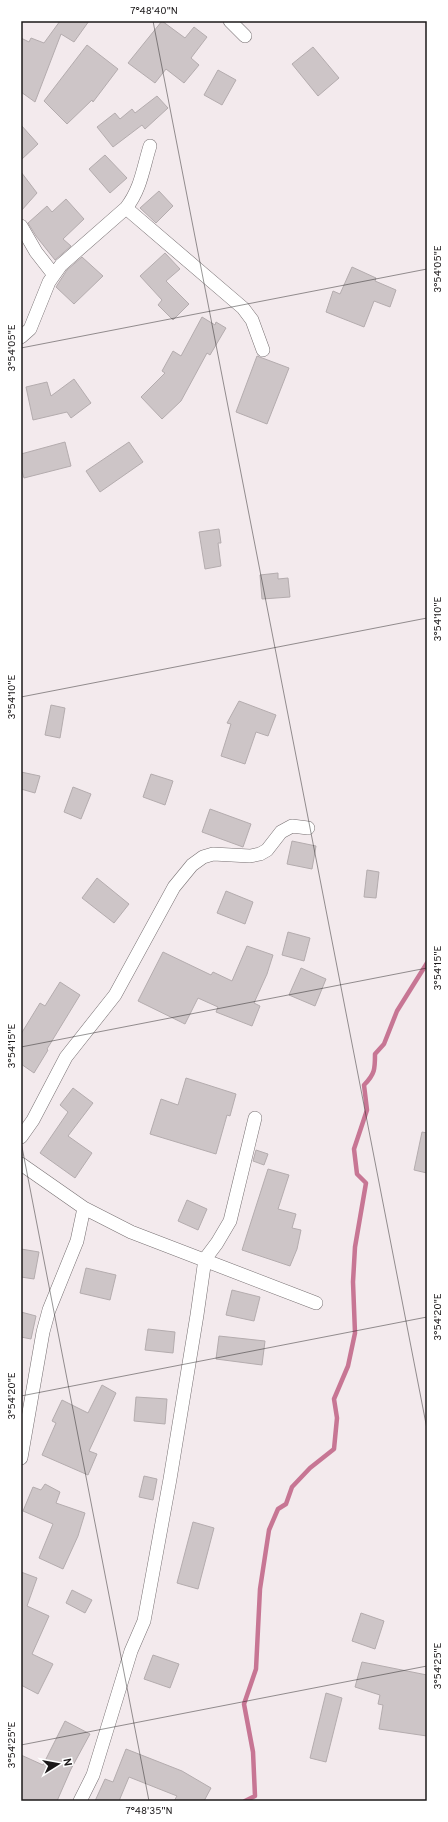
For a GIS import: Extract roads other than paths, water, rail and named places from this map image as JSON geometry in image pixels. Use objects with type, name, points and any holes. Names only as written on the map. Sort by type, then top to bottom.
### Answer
[{"type":"street","points":[[230,21],[245,36]]},
{"type":"street","points":[[21,337],[30,329],[49,282],[61,265],[126,208],[134,197],[142,180],[150,146]]},
{"type":"street","points":[[126,208],[243,308],[252,320],[263,350]]},
{"type":"street","points":[[21,226],[36,252],[54,275]]},
{"type":"street","points":[[21,1137],[33,1120],[66,1057],[115,995],[174,887],[192,865],[203,857],[213,854],[250,856],[260,854],[267,850],[281,832],[292,826],[308,828]]},
{"type":"street","points":[[80,1801],[93,1775],[131,1651],[144,1621],[198,1315],[205,1259],[230,1221],[255,1118]]},
{"type":"street","points":[[21,1164],[84,1208],[131,1232],[205,1259],[316,1303]]},
{"type":"street","points":[[21,1458],[43,1332],[49,1310],[77,1241],[84,1208]]},
{"type":"waterway","points":[[245,1801],[255,1796],[253,1752],[244,1704],[256,1669],[260,1589],[269,1530],[278,1509],[286,1504],[292,1487],[310,1468],[334,1449],[337,1418],[334,1399],[348,1366],[355,1333],[353,1282],[355,1247],[366,1183],[357,1174],[354,1149],[367,1110],[364,1085],[372,1074],[375,1054],[384,1044],[397,1011],[427,963]]}]
